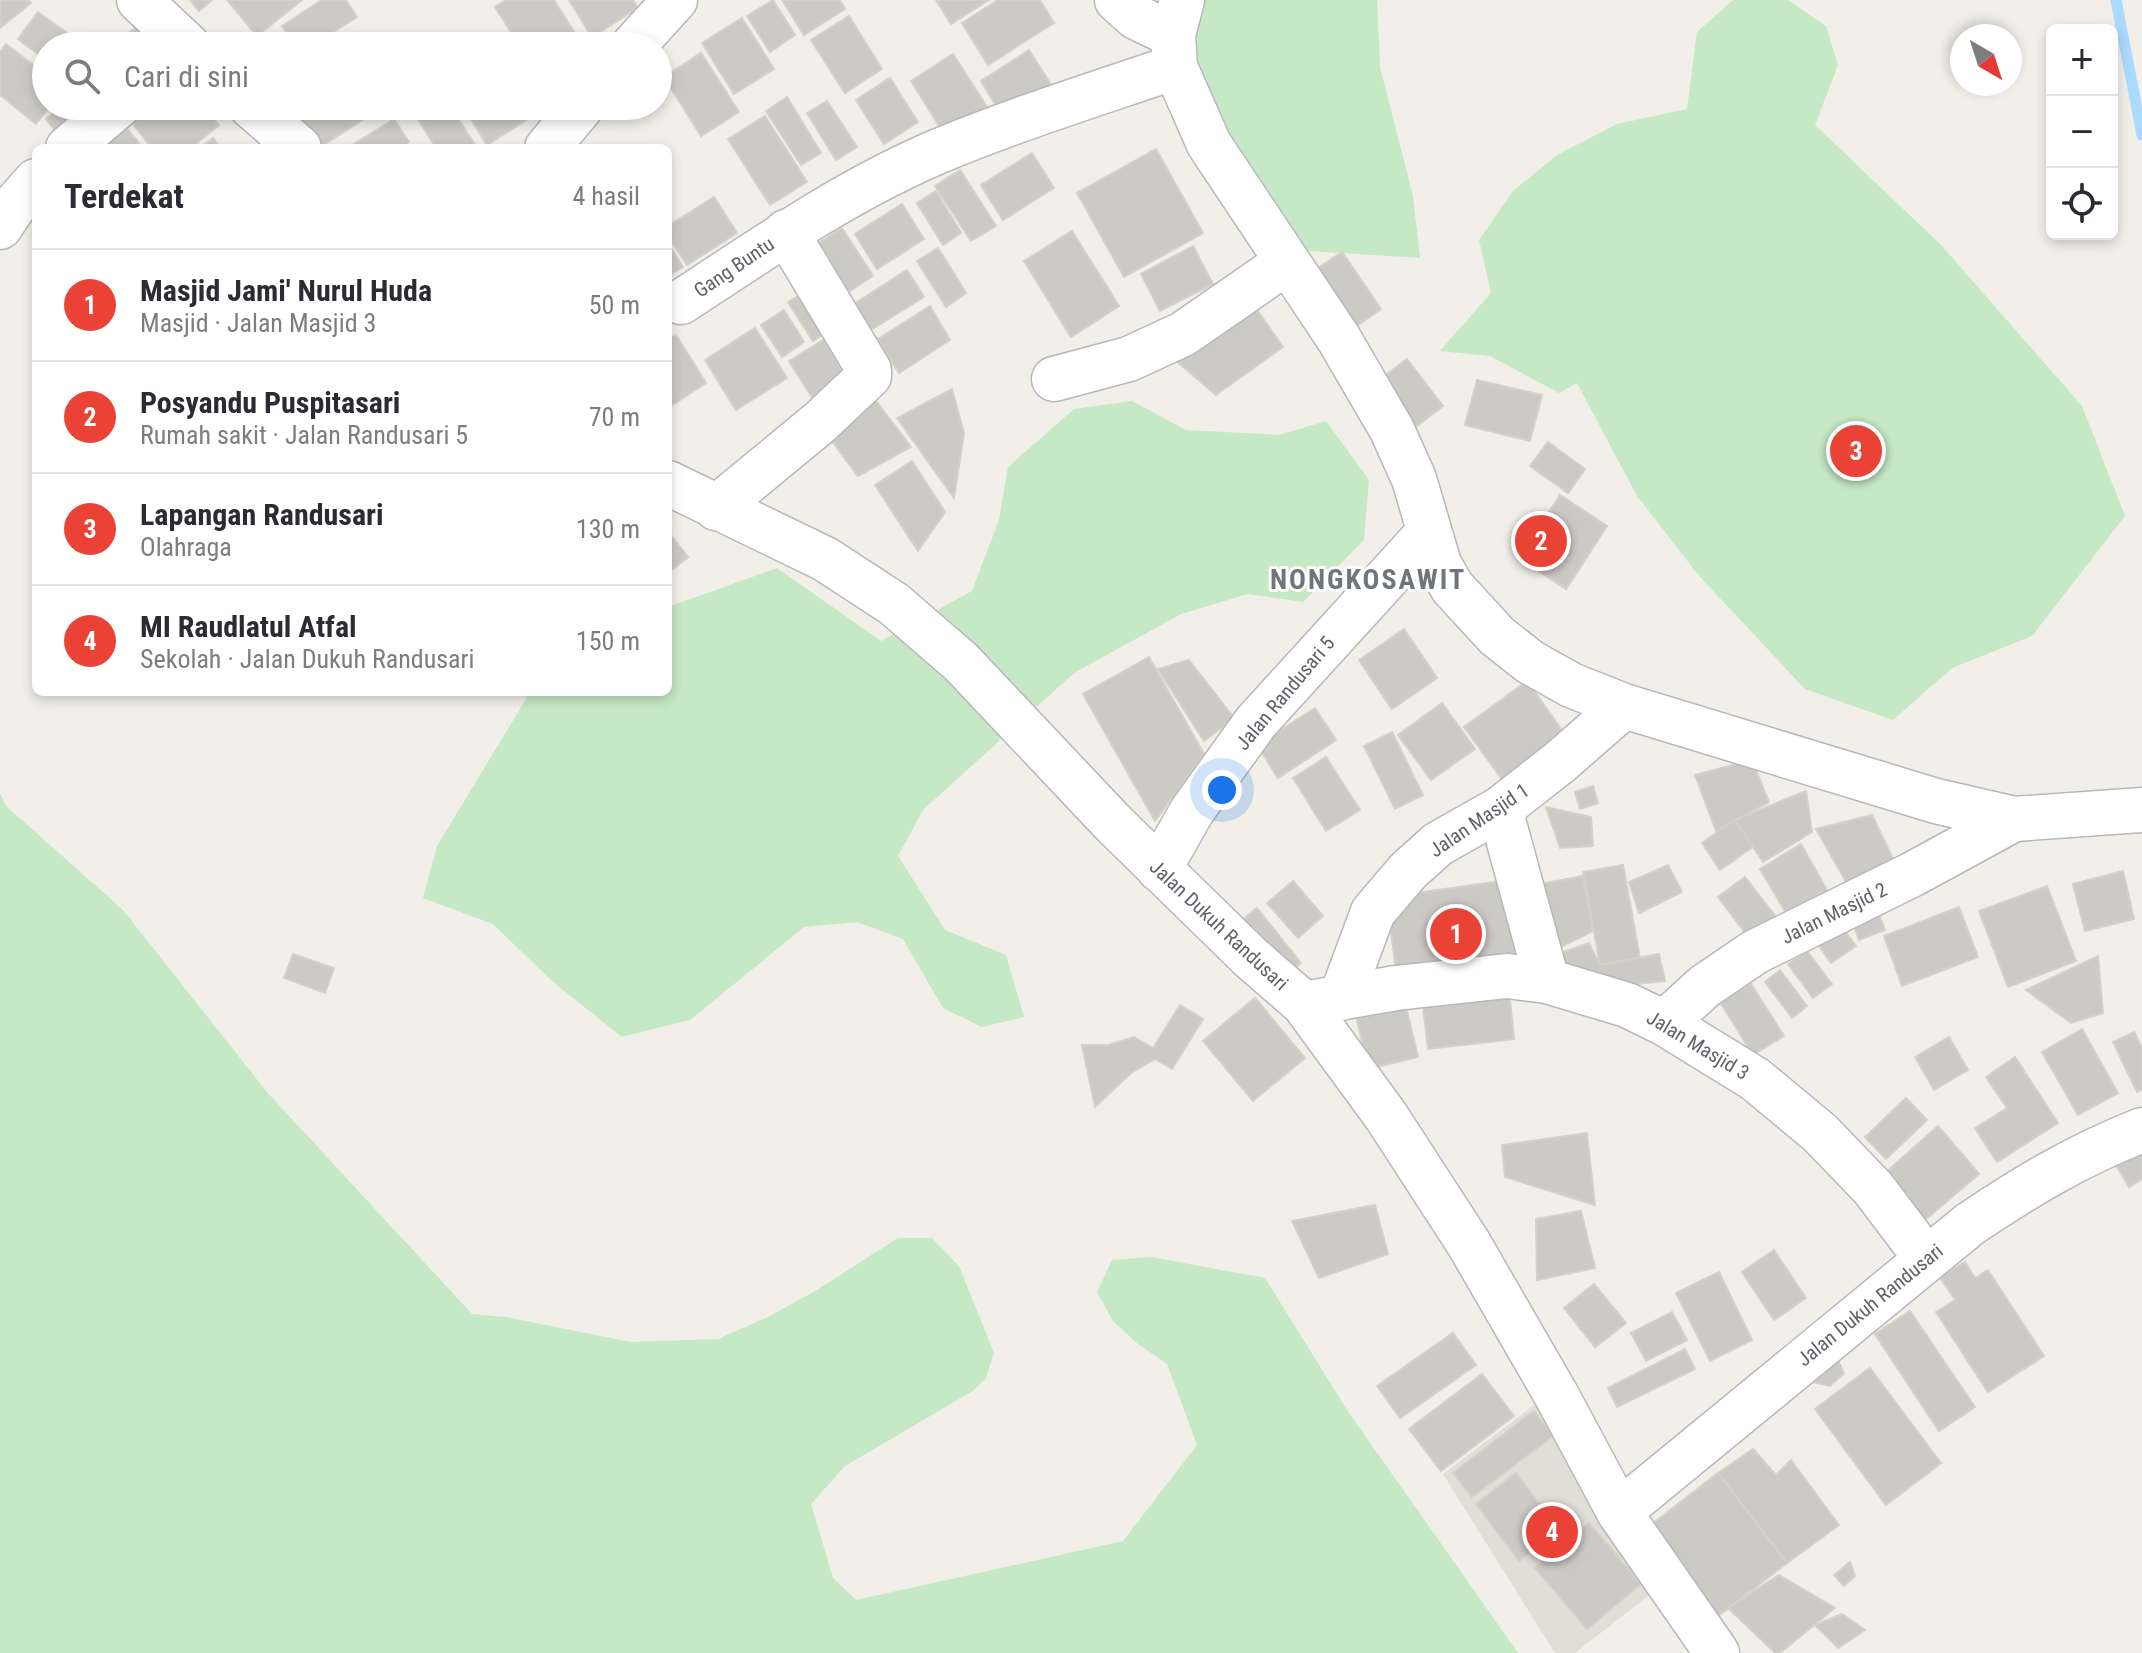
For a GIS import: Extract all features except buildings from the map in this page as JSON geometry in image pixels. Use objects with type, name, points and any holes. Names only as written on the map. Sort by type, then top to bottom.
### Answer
[{"type":"street","points":[[139,0],[173,32]]},
{"type":"street","points":[[646,32],[675,0]]},
{"type":"street","points":[[1117,0],[1136,17],[1177,34],[1209,144],[1339,339],[1392,430],[1414,479],[1439,564],[1452,587],[1497,636],[1530,662],[1571,685],[1624,706],[1936,801],[2014,819],[2142,810]]},
{"type":"street","name":"Gang Buntu","points":[[681,302],[786,232],[851,194],[937,152],[1028,116],[1177,34]]},
{"type":"street","points":[[72,144],[99,120]]},
{"type":"street","points":[[267,120],[294,144]]},
{"type":"street","points":[[550,144],[570,120]]},
{"type":"street","points":[[0,227],[32,186]]},
{"type":"street","points":[[716,508],[819,423],[869,376],[869,370],[786,232]]},
{"type":"street","points":[[1054,379],[1129,359],[1183,334],[1287,262]]},
{"type":"street","name":"Jalan Dukuh Randusari","points":[[672,485],[825,559],[894,604],[961,662],[1159,869],[1250,957],[1322,1001],[1386,1116],[1469,1244],[1558,1398],[1619,1512],[1717,1653]]},
{"type":"street","name":"Jalan Randusari 5","points":[[1159,869],[1192,811],[1256,722],[1429,532]]},
{"type":"street","name":"Jalan Masjid 1","points":[[1322,1001],[1373,912],[1438,844],[1500,809],[1624,706]]},
{"type":"street","points":[[1500,809],[1547,981]]},
{"type":"street","name":"Jalan Masjid 2","points":[[1664,1023],[1705,986],[1755,952],[1913,874],[2014,819]]},
{"type":"street","name":"Jalan Masjid 3","points":[[1322,1001],[1396,988],[1507,976],[1547,981],[1627,1005],[1664,1023],[1755,1079],[1820,1133],[1873,1188],[1926,1258]]},
{"type":"street","name":"Jalan Dukuh Randusari","points":[[1619,1512],[1970,1224],[2025,1187],[2091,1150],[2142,1130]]},
{"type":"shaded area","points":[[1549,1394],[1657,1589],[1575,1653],[1555,1653],[1443,1474]]},
{"type":"green space","points":[[1199,0],[1377,0],[1380,67],[1413,196],[1420,258],[1295,250],[1191,69]]},
{"type":"green space","points":[[1733,0],[1788,0],[1826,26],[1838,65],[1815,125],[1941,245],[2082,406],[2125,516],[2032,636],[1952,668],[1893,720],[1805,689],[1700,577],[1637,496],[1577,383],[1559,393],[1490,356],[1440,351],[1491,293],[1479,240],[1513,191],[1557,155],[1617,124],[1687,109],[1697,32]]},
{"type":"green space","points":[[1132,401],[1186,430],[1279,435],[1326,421],[1369,480],[1364,540],[1303,602],[1248,594],[1181,614],[1074,673],[923,810],[898,856],[945,930],[1006,955],[1024,1017],[982,1027],[943,1008],[903,939],[857,922],[804,927],[690,1020],[622,1037],[553,982],[493,924],[423,898],[437,846],[526,696],[672,696],[672,606],[777,568],[881,641],[972,591],[999,520],[1008,467],[1074,409]]},
{"type":"green space","points":[[0,793],[6,806],[123,910],[266,1091],[472,1314],[506,1317],[630,1342],[718,1339],[768,1317],[817,1290],[898,1238],[932,1238],[959,1266],[994,1353],[985,1380],[971,1392],[845,1466],[811,1504],[833,1578],[856,1600],[1123,1541],[1197,1445],[1167,1364],[1138,1344],[1113,1321],[1097,1292],[1112,1260],[1151,1257],[1265,1278],[1347,1410],[1518,1653],[0,1653]]},
{"type":"waterway","points":[[2116,0],[2142,135]]},
{"type":"place","name":"Lapangan Randusari","points":[[1856,451]]},
{"type":"place","name":"Posyandu Puspitasari","points":[[1541,541]]},
{"type":"place","name":"Masjid Jami' Nurul Huda","points":[[1456,934]]},
{"type":"place","name":"MI Raudlatul Atfal","points":[[1552,1532]]},
{"type":"district","name":"NONGKOSAWIT","points":[[1368,579]]}]
